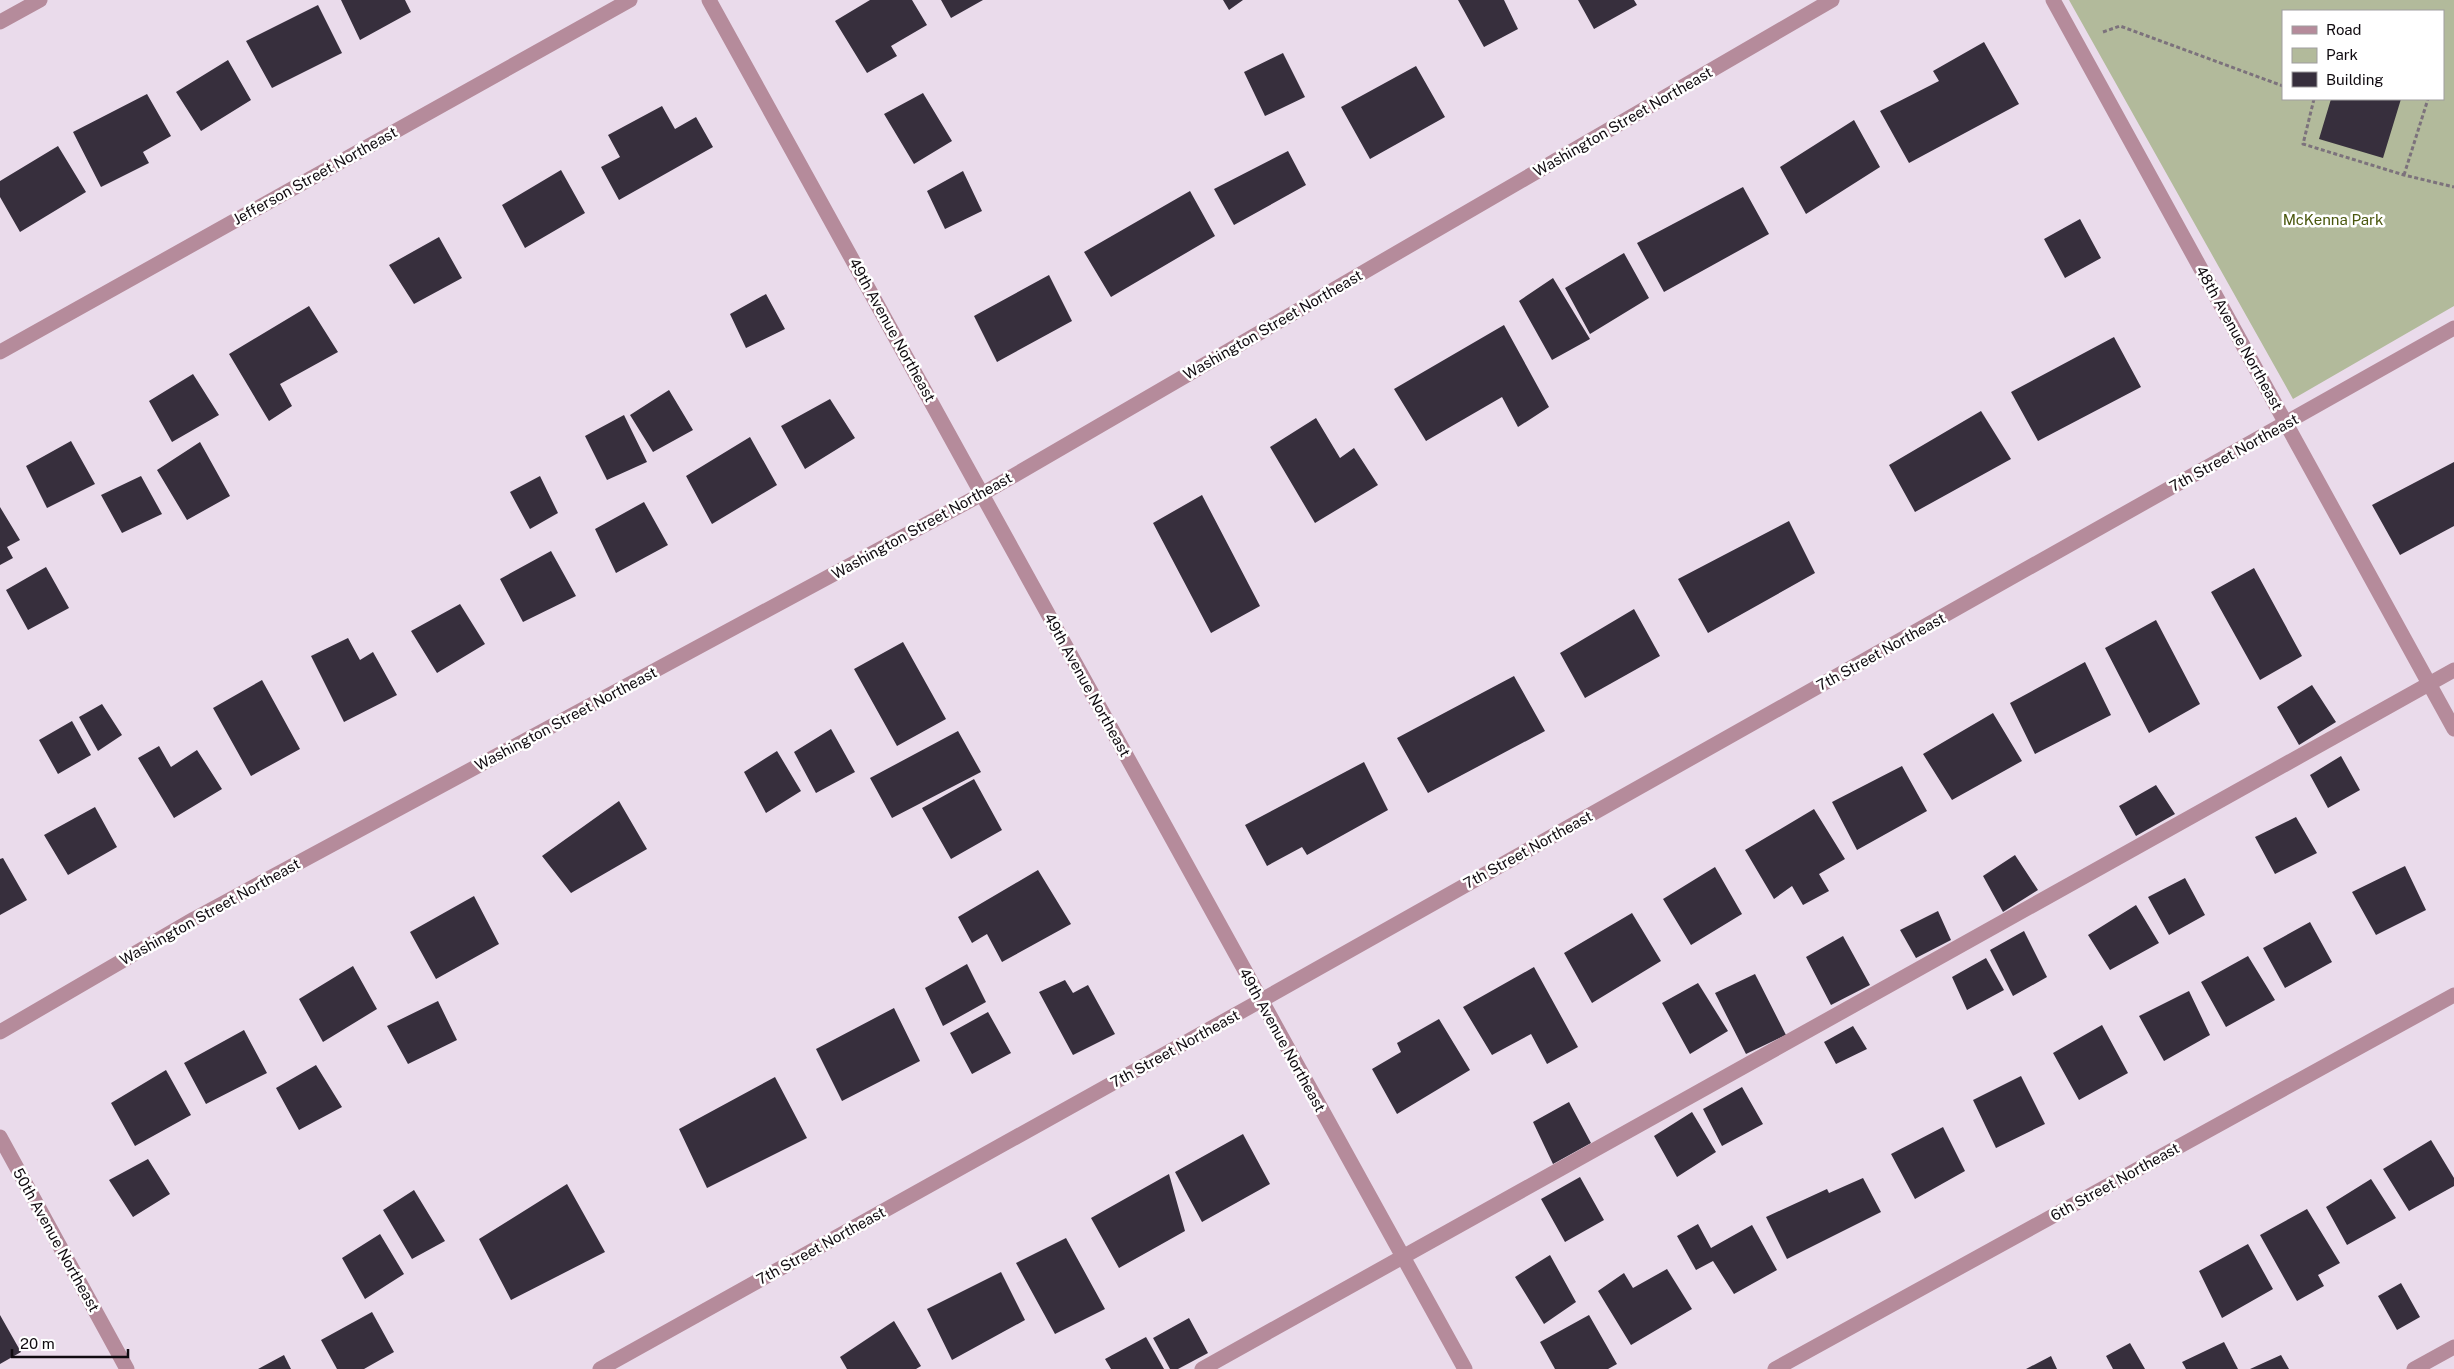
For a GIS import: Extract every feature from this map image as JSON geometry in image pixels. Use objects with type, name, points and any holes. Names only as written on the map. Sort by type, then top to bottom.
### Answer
[{"type":"street","points":[[0,22],[40,0]]},
{"type":"street","name":"Jefferson Street Northeast","points":[[0,352],[630,0]]},
{"type":"street","name":"49th Avenue Northeast","points":[[709,0],[1260,1001],[1466,1369]]},
{"type":"street","name":"Washington Street Northeast","points":[[0,1032],[194,919],[982,494],[1832,0]]},
{"type":"street","name":"48th Avenue Northeast","points":[[2052,0],[2454,729]]},
{"type":"street","name":"7th Street Northeast","points":[[600,1369],[1260,1001],[2454,328]]},
{"type":"street","points":[[1202,1369],[2454,670]]},
{"type":"street","name":"6th Street Northeast","points":[[1775,1369],[2454,995]]},
{"type":"street","name":"50th Avenue Northeast","points":[[0,1137],[127,1369]]},
{"type":"street","points":[[2414,1369],[2454,1347]]},
{"type":"path","points":[[2076,43],[2120,26],[2282,86]]},
{"type":"path","points":[[2314,100],[2303,144],[2404,175],[2454,187]]},
{"type":"path","points":[[2404,175],[2428,100]]},
{"type":"green space","name":"McKenna Park","points":[[2069,0],[2454,0],[2454,306],[2293,399]]},
{"type":"building","points":[[341,0],[405,0],[411,12],[360,40]]},
{"type":"building","points":[[870,0],[912,0],[927,25],[891,46],[897,56],[867,73],[835,21]]},
{"type":"building","points":[[941,0],[983,0],[951,18]]},
{"type":"building","points":[[1223,0],[1243,0],[1229,10]]},
{"type":"building","points":[[1458,0],[1504,0],[1518,29],[1484,47]]},
{"type":"building","points":[[1578,0],[1634,0],[1637,5],[1594,29]]},
{"type":"building","points":[[318,5],[342,53],[272,88],[246,41]]},
{"type":"building","points":[[1984,42],[2019,104],[1909,163],[1880,111],[1939,81],[1933,71]]},
{"type":"building","points":[[1283,53],[1305,97],[1265,116],[1244,72]]},
{"type":"building","points":[[228,60],[251,100],[201,131],[176,92]]},
{"type":"building","points":[[1416,66],[1445,117],[1370,159],[1341,107]]},
{"type":"building","points":[[923,93],[952,141],[914,164],[884,114]]},
{"type":"building","points":[[147,94],[171,136],[143,152],[149,163],[101,187],[73,132]]},
{"type":"building","points":[[2331,100],[2401,100],[2383,158],[2319,139]]},
{"type":"building","points":[[662,106],[675,129],[696,117],[713,147],[619,200],[601,167],[620,157],[608,135]]},
{"type":"building","points":[[1854,120],[1880,167],[1806,214],[1780,167]]},
{"type":"building","points":[[58,146],[86,192],[20,232],[0,197],[0,181]]},
{"type":"building","points":[[1288,151],[1306,185],[1234,225],[1214,189]]},
{"type":"building","points":[[561,170],[585,213],[525,248],[502,205]]},
{"type":"building","points":[[963,171],[982,211],[945,229],[927,191]]},
{"type":"building","points":[[1743,187],[1769,234],[1664,292],[1637,243]]},
{"type":"building","points":[[1190,191],[1215,236],[1111,297],[1084,252]]},
{"type":"building","points":[[2080,219],[2101,258],[2065,278],[2044,239]]},
{"type":"building","points":[[439,237],[462,278],[414,304],[389,265]]},
{"type":"building","points":[[1624,253],[1649,298],[1590,334],[1565,288]]},
{"type":"building","points":[[1049,275],[1072,321],[997,362],[974,316]]},
{"type":"building","points":[[1553,278],[1590,339],[1552,360],[1519,301]]},
{"type":"building","points":[[766,294],[785,329],[746,348],[730,314]]},
{"type":"building","points":[[309,306],[338,352],[280,384],[292,406],[269,421],[229,354]]},
{"type":"building","points":[[1504,325],[1549,407],[1518,427],[1502,397],[1426,441],[1394,389]]},
{"type":"building","points":[[2114,337],[2141,387],[2038,441],[2011,392]]},
{"type":"building","points":[[193,374],[219,415],[172,442],[149,401]]},
{"type":"building","points":[[669,390],[693,430],[653,452],[630,415]]},
{"type":"building","points":[[830,399],[855,438],[805,469],[781,426]]},
{"type":"building","points":[[1981,411],[2011,459],[1915,512],[1889,465]]},
{"type":"building","points":[[624,415],[647,462],[607,480],[585,436]]},
{"type":"building","points":[[1316,418],[1340,458],[1354,448],[1378,485],[1315,523],[1270,447]]},
{"type":"building","points":[[750,437],[777,485],[712,524],[686,476]]},
{"type":"building","points":[[71,441],[95,484],[47,508],[26,466]]},
{"type":"building","points":[[200,442],[230,496],[187,520],[157,470]]},
{"type":"building","points":[[2454,462],[2454,526],[2400,555],[2372,505]]},
{"type":"building","points":[[141,476],[162,514],[122,533],[101,495]]},
{"type":"building","points":[[540,476],[558,513],[530,529],[510,492]]},
{"type":"building","points":[[1202,495],[1260,606],[1211,633],[1153,523]]},
{"type":"building","points":[[644,502],[668,545],[616,573],[595,529]]},
{"type":"building","points":[[0,507],[20,540],[7,547],[13,558],[0,565]]},
{"type":"building","points":[[1789,521],[1815,573],[1708,633],[1678,579]]},
{"type":"building","points":[[551,551],[576,596],[523,622],[500,579]]},
{"type":"building","points":[[46,567],[69,608],[28,630],[6,590]]},
{"type":"building","points":[[2254,568],[2302,656],[2260,680],[2211,592]]},
{"type":"building","points":[[460,604],[485,644],[437,673],[411,631]]},
{"type":"building","points":[[1634,609],[1660,656],[1585,698],[1560,653]]},
{"type":"building","points":[[2156,620],[2200,704],[2149,733],[2105,648]]},
{"type":"building","points":[[348,638],[360,660],[373,652],[397,695],[344,722],[311,656]]},
{"type":"building","points":[[903,642],[946,719],[897,746],[854,669]]},
{"type":"building","points":[[2085,662],[2111,715],[2035,754],[2010,703]]},
{"type":"building","points":[[1514,676],[1545,731],[1428,793],[1397,738]]},
{"type":"building","points":[[262,680],[300,749],[251,776],[213,708]]},
{"type":"building","points":[[2312,685],[2336,722],[2299,745],[2277,707]]},
{"type":"building","points":[[102,704],[122,735],[98,751],[79,717]]},
{"type":"building","points":[[1993,713],[2022,761],[1952,800],[1923,754]]},
{"type":"building","points":[[72,721],[91,755],[58,774],[39,740]]},
{"type":"building","points":[[831,729],[855,772],[816,793],[794,752]]},
{"type":"building","points":[[958,731],[981,772],[892,818],[870,778]]},
{"type":"building","points":[[159,746],[171,767],[197,750],[222,789],[174,818],[138,758]]},
{"type":"building","points":[[777,751],[801,791],[766,813],[744,772]]},
{"type":"building","points":[[2341,756],[2360,790],[2328,808],[2310,775]]},
{"type":"building","points":[[1364,762],[1388,810],[1307,855],[1302,847],[1267,866],[1245,825]]},
{"type":"building","points":[[1902,766],[1927,811],[1857,850],[1832,802]]},
{"type":"building","points":[[974,779],[1002,830],[951,859],[922,808]]},
{"type":"building","points":[[2156,785],[2175,814],[2136,836],[2119,806]]},
{"type":"building","points":[[619,801],[647,849],[571,893],[542,856]]},
{"type":"building","points":[[95,807],[117,847],[68,875],[44,835]]},
{"type":"building","points":[[1814,809],[1845,859],[1819,874],[1829,891],[1803,905],[1792,886],[1774,899],[1745,850]]},
{"type":"building","points":[[2296,817],[2317,853],[2275,874],[2255,837]]},
{"type":"building","points":[[2015,855],[2038,890],[2003,912],[1983,876]]},
{"type":"building","points":[[3,858],[27,900],[0,915],[0,859]]},
{"type":"building","points":[[2405,866],[2426,910],[2376,935],[2352,892]]},
{"type":"building","points":[[1715,867],[1742,914],[1691,945],[1663,899]]},
{"type":"building","points":[[1038,870],[1071,924],[1002,962],[987,934],[972,943],[958,917]]},
{"type":"building","points":[[2185,878],[2205,915],[2169,935],[2148,897]]},
{"type":"building","points":[[474,896],[499,944],[436,979],[410,932]]},
{"type":"building","points":[[2136,905],[2159,943],[2110,970],[2088,935]]},
{"type":"building","points":[[1938,911],[1951,940],[1916,958],[1900,930]]},
{"type":"building","points":[[1632,913],[1661,961],[1592,1003],[1564,953]]},
{"type":"building","points":[[2310,922],[2332,962],[2285,988],[2263,948]]},
{"type":"building","points":[[2024,931],[2047,977],[2013,996],[1990,950]]},
{"type":"building","points":[[1843,936],[1870,985],[1831,1005],[1806,957]]},
{"type":"building","points":[[2248,956],[2275,1000],[2226,1027],[2201,982]]},
{"type":"building","points":[[1986,958],[2004,990],[1967,1010],[1952,977]]},
{"type":"building","points":[[967,964],[986,1002],[943,1026],[925,988]]},
{"type":"building","points":[[353,966],[377,1009],[323,1042],[299,999]]},
{"type":"building","points":[[1534,967],[1578,1047],[1547,1064],[1531,1034],[1492,1055],[1463,1007]]},
{"type":"building","points":[[1755,974],[1786,1035],[1746,1054],[1715,993]]},
{"type":"building","points":[[1065,980],[1073,993],[1088,985],[1115,1034],[1073,1055],[1039,992]]},
{"type":"building","points":[[1698,983],[1728,1031],[1690,1054],[1662,1003]]},
{"type":"building","points":[[2189,991],[2210,1035],[2164,1061],[2139,1016]]},
{"type":"building","points":[[438,1001],[457,1040],[408,1064],[387,1026]]},
{"type":"building","points":[[894,1008],[920,1061],[842,1101],[816,1049]]},
{"type":"building","points":[[988,1012],[1011,1053],[972,1074],[950,1033]]},
{"type":"building","points":[[1439,1019],[1470,1070],[1397,1114],[1372,1069],[1401,1052],[1397,1043]]},
{"type":"building","points":[[2102,1025],[2128,1073],[2079,1100],[2053,1053]]},
{"type":"building","points":[[1853,1026],[1867,1049],[1836,1064],[1824,1042]]},
{"type":"building","points":[[244,1030],[267,1073],[206,1104],[184,1063]]},
{"type":"building","points":[[316,1065],[342,1107],[299,1130],[276,1088]]},
{"type":"building","points":[[166,1070],[191,1115],[135,1146],[111,1103]]},
{"type":"building","points":[[2021,1076],[2045,1124],[1996,1148],[1973,1100]]},
{"type":"building","points":[[775,1077],[807,1138],[707,1188],[679,1129]]},
{"type":"building","points":[[1742,1087],[1763,1124],[1722,1146],[1703,1109]]},
{"type":"building","points":[[1569,1102],[1591,1143],[1553,1164],[1533,1122]]},
{"type":"building","points":[[1692,1112],[1716,1152],[1677,1177],[1654,1136]]},
{"type":"building","points":[[1943,1127],[1965,1171],[1915,1199],[1891,1154]]},
{"type":"building","points":[[1243,1134],[1270,1184],[1202,1222],[1175,1172]]},
{"type":"building","points":[[2431,1140],[2454,1178],[2454,1186],[2409,1211],[2383,1169]]},
{"type":"building","points":[[148,1159],[170,1194],[133,1217],[109,1180]]},
{"type":"building","points":[[1169,1174],[1185,1231],[1119,1268],[1091,1218]]},
{"type":"building","points":[[1580,1177],[1604,1220],[1565,1242],[1541,1199]]},
{"type":"building","points":[[1863,1178],[1881,1212],[1787,1259],[1766,1217],[1827,1189],[1829,1193]]},
{"type":"building","points":[[2371,1179],[2396,1218],[2347,1245],[2326,1207]]},
{"type":"building","points":[[567,1184],[605,1252],[511,1300],[479,1239]]},
{"type":"building","points":[[414,1190],[445,1241],[412,1259],[383,1210]]},
{"type":"building","points":[[2307,1209],[2340,1263],[2318,1275],[2324,1286],[2297,1301],[2260,1235]]},
{"type":"building","points":[[1698,1224],[1711,1248],[1752,1225],[1777,1270],[1734,1294],[1713,1261],[1696,1270],[1677,1236]]},
{"type":"building","points":[[380,1234],[404,1274],[365,1299],[342,1258]]},
{"type":"building","points":[[1066,1238],[1105,1309],[1055,1334],[1016,1263]]},
{"type":"building","points":[[2248,1244],[2273,1289],[2222,1318],[2199,1271]]},
{"type":"building","points":[[1550,1255],[1576,1302],[1544,1324],[1515,1277]]},
{"type":"building","points":[[1667,1269],[1692,1309],[1631,1345],[1598,1291],[1624,1273],[1633,1288]]},
{"type":"building","points":[[1001,1272],[1025,1320],[952,1360],[927,1309]]},
{"type":"building","points":[[2401,1283],[2420,1317],[2397,1330],[2378,1296]]},
{"type":"building","points":[[372,1312],[394,1352],[364,1369],[337,1369],[321,1340]]},
{"type":"building","points":[[0,1315],[21,1352],[0,1364]]},
{"type":"building","points":[[1589,1315],[1617,1364],[1608,1369],[1555,1369],[1540,1342]]},
{"type":"building","points":[[1189,1318],[1208,1353],[1178,1369],[1170,1369],[1153,1338]]},
{"type":"building","points":[[894,1321],[921,1366],[916,1369],[847,1369],[840,1357]]},
{"type":"building","points":[[1146,1337],[1164,1369],[1111,1369],[1105,1359]]},
{"type":"building","points":[[2224,1342],[2238,1369],[2186,1369],[2182,1362]]},
{"type":"building","points":[[2130,1343],[2145,1369],[2113,1369],[2106,1356]]},
{"type":"building","points":[[284,1355],[291,1369],[258,1369]]},
{"type":"building","points":[[2281,1355],[2289,1369],[2250,1369]]},
{"type":"building","points":[[2051,1356],[2057,1369],[2026,1369]]}]
